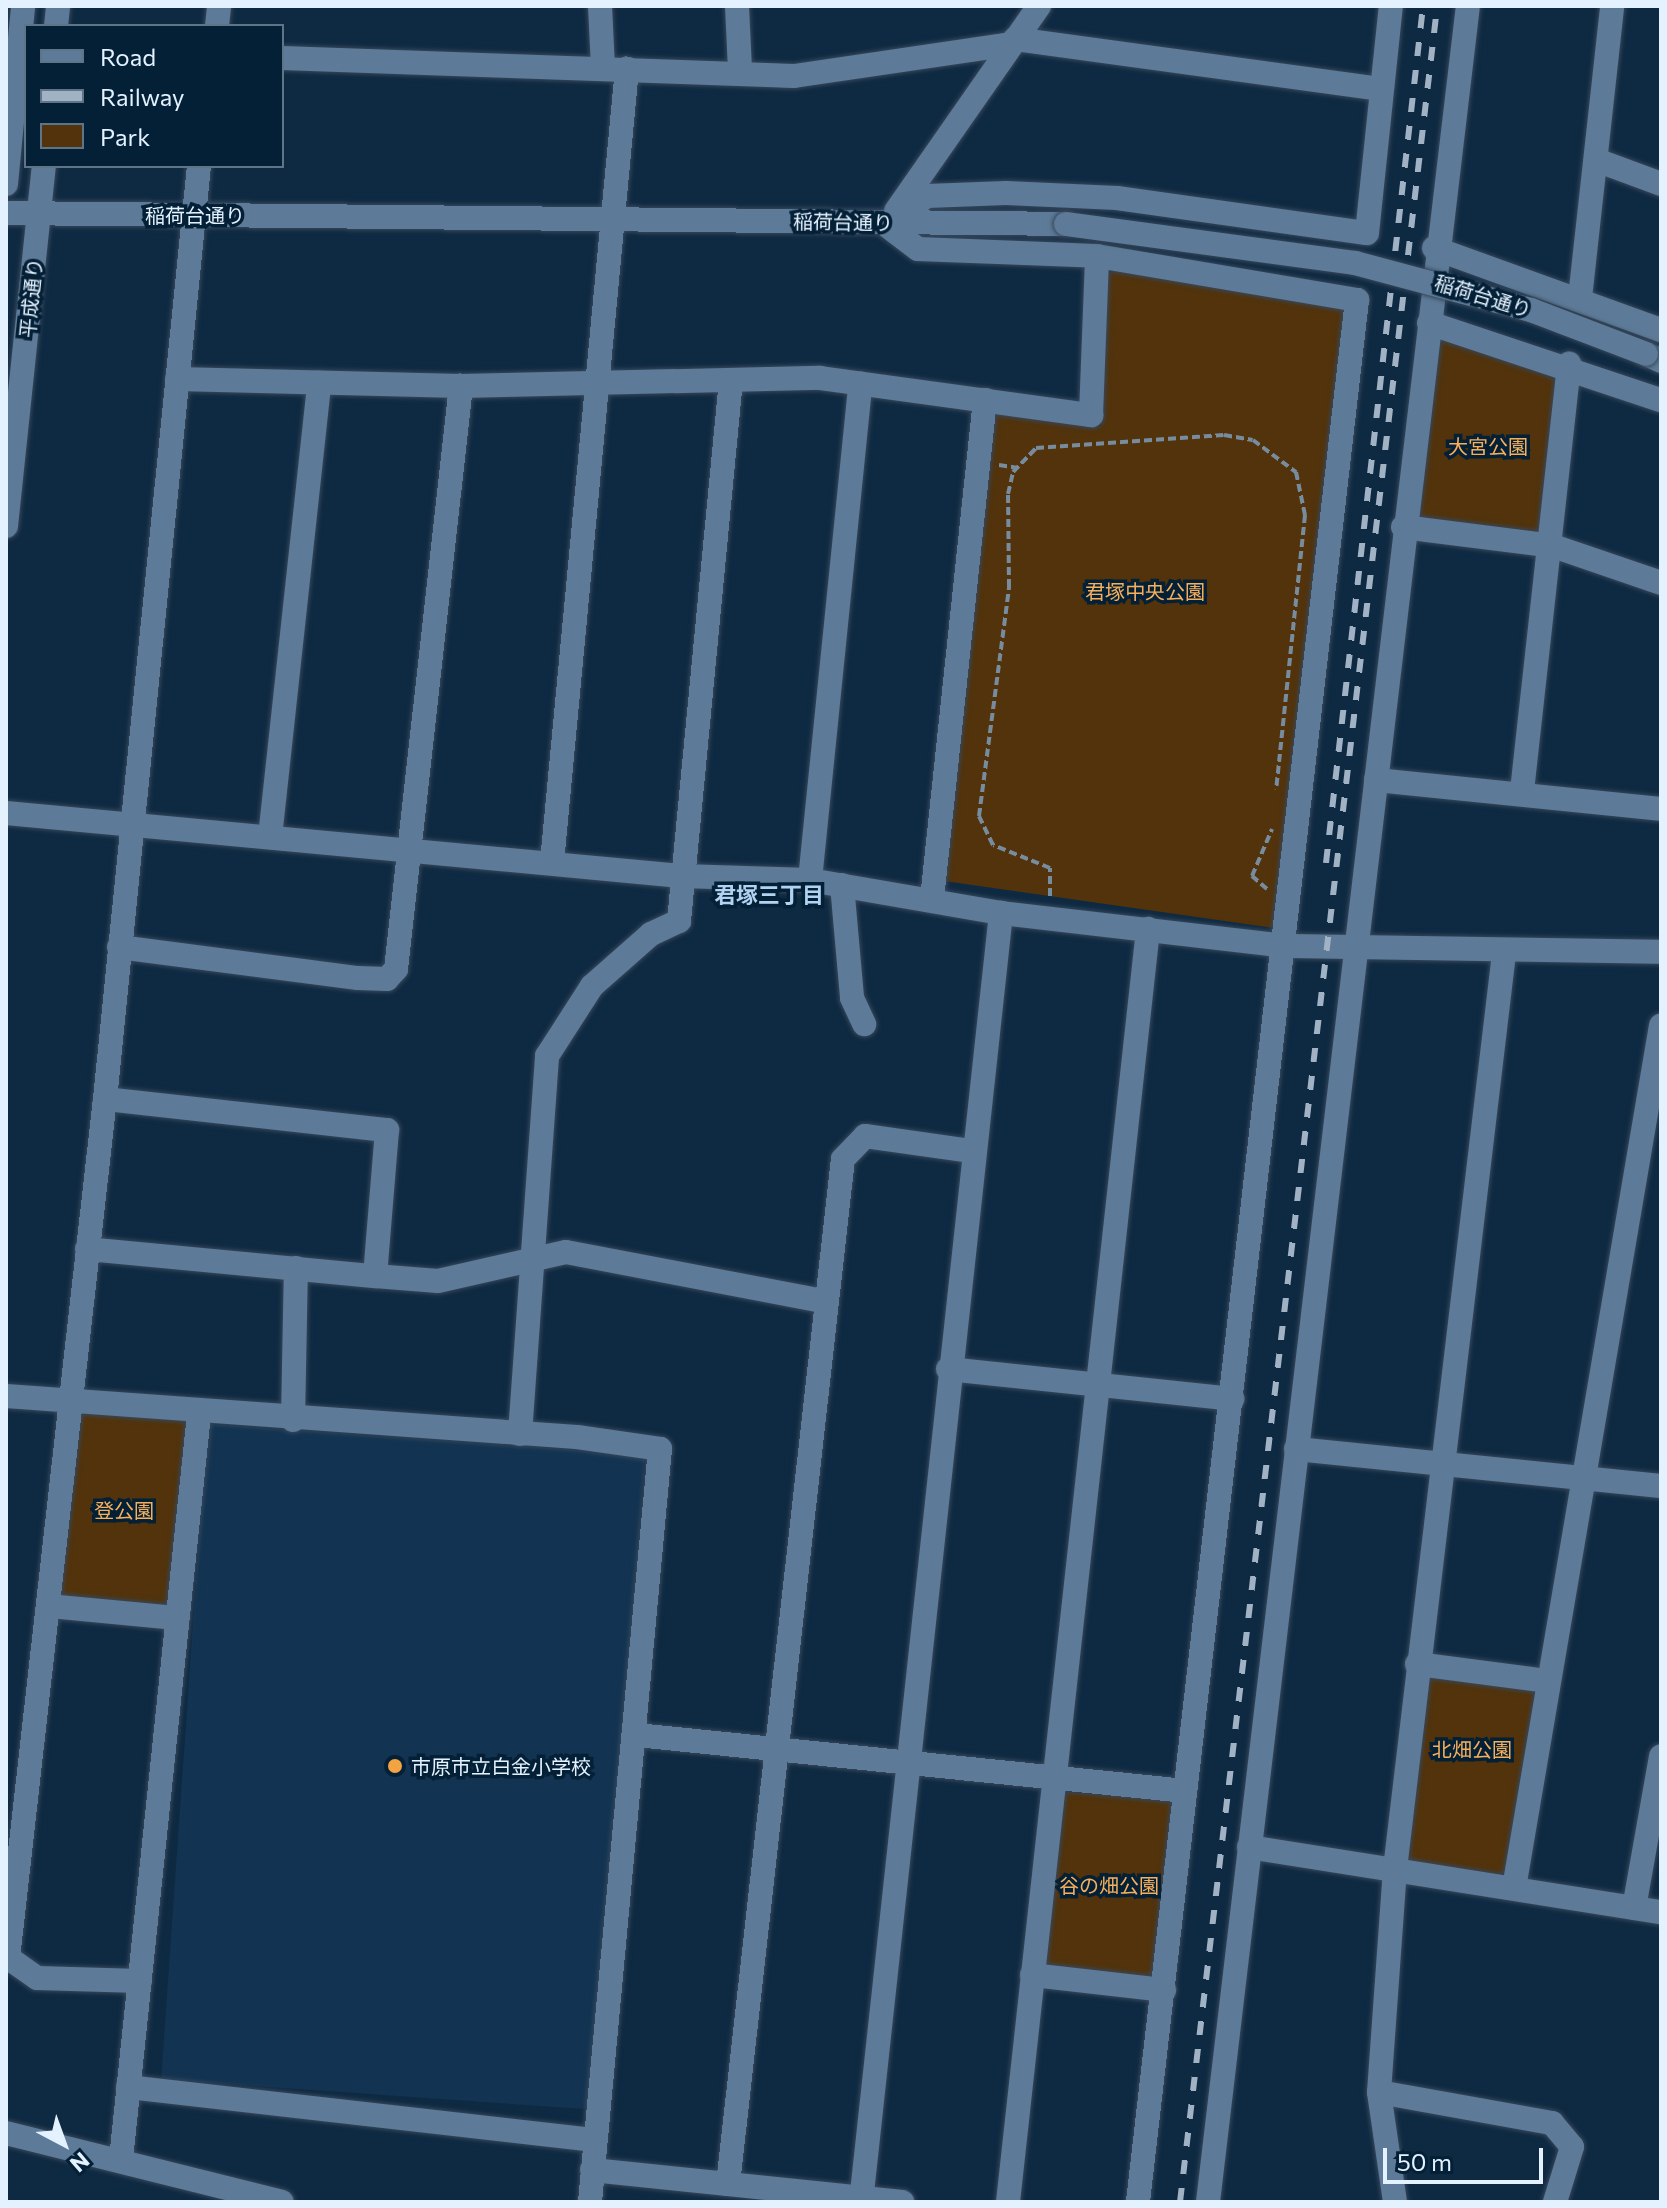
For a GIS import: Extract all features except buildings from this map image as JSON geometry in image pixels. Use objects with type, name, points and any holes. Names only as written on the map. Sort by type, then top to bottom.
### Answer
[{"type":"street","points":[[6,184],[23,6]]},
{"type":"street","points":[[552,862],[595,385],[616,216],[615,68],[600,6]]},
{"type":"street","points":[[737,6],[740,69]]},
{"type":"street","points":[[886,225],[1017,29],[1039,6]]},
{"type":"street","points":[[886,225],[927,196],[1006,193],[1117,198],[1367,233],[1391,6]]},
{"type":"street","points":[[1208,2202],[1429,323],[1434,248],[1468,6]]},
{"type":"street","points":[[1580,298],[1612,6]]},
{"type":"street","points":[[284,58],[740,69],[794,76],[1017,29],[1381,89]]},
{"type":"street","points":[[1596,160],[1661,184]]},
{"type":"street","name":"平成通り","points":[[6,526],[44,168]]},
{"type":"street","points":[[140,1981],[37,1978],[8,1958],[105,1099],[199,168]]},
{"type":"street","name":"稲荷台通り","points":[[6,213],[616,216],[886,225],[1066,224],[1355,263],[1531,310],[1654,358]]},
{"type":"street","points":[[886,225],[918,249],[1097,256],[1357,300],[1292,897],[1138,2202]]},
{"type":"street","points":[[1434,248],[1580,298],[1661,330]]},
{"type":"street","points":[[177,379],[461,386],[731,380],[860,384],[1091,415],[1097,256]]},
{"type":"street","points":[[1429,323],[1569,364],[1661,400]]},
{"type":"street","points":[[1522,791],[1553,546],[1569,364]]},
{"type":"street","points":[[520,1434],[529,1256],[547,1056],[592,986],[651,934],[675,926],[731,380]]},
{"type":"street","points":[[270,837],[319,383]]},
{"type":"street","points":[[810,880],[860,384]]},
{"type":"street","points":[[119,947],[387,979],[396,969],[461,386]]},
{"type":"street","points":[[932,899],[985,400]]},
{"type":"street","points":[[1403,527],[1553,546],[1661,583]]},
{"type":"street","points":[[1376,780],[1522,791],[1661,809]]},
{"type":"street","points":[[6,813],[681,876],[810,880],[1001,913],[1286,946],[1504,954],[1661,952]]},
{"type":"street","points":[[842,885],[852,998],[864,1024]]},
{"type":"street","points":[[861,2200],[910,1761],[948,1369],[1001,913]]},
{"type":"street","points":[[1008,2202],[1148,929]]},
{"type":"street","points":[[1395,2202],[1379,2092],[1395,1869],[1417,1664],[1504,954]]},
{"type":"street","points":[[1514,1888],[1585,1478],[1650,1165],[1661,1025]]},
{"type":"street","points":[[105,1099],[387,1130],[375,1276]]},
{"type":"street","points":[[728,2184],[823,1301],[851,1143],[865,1136],[972,1151]]},
{"type":"street","points":[[87,1249],[438,1281],[529,1256],[566,1252],[823,1301]]},
{"type":"street","points":[[293,1420],[296,1268]]},
{"type":"street","points":[[948,1369],[1232,1399]]},
{"type":"street","points":[[6,1396],[199,1415],[520,1434],[660,1449],[637,1735],[590,2202]]},
{"type":"street","points":[[121,2159],[199,1415]]},
{"type":"street","points":[[1296,1449],[1661,1486]]},
{"type":"street","points":[[49,1606],[177,1618]]},
{"type":"street","points":[[1417,1664],[1548,1681]]},
{"type":"street","points":[[637,1735],[1185,1791]]},
{"type":"street","points":[[1634,1908],[1661,1756]]},
{"type":"street","points":[[1249,1847],[1661,1912]]},
{"type":"street","points":[[1032,1975],[1164,1990]]},
{"type":"street","points":[[128,2087],[594,2140]]},
{"type":"street","points":[[1379,2092],[1552,2123],[1572,2147],[1555,2202]]},
{"type":"street","points":[[6,2133],[121,2159],[245,2198],[282,2202]]},
{"type":"street","points":[[592,2170],[902,2202]]},
{"type":"path","points":[[1051,918],[1050,868],[993,845],[979,816],[1009,587],[1008,494],[1028,453],[1182,433],[1224,435],[1253,440],[1296,472],[1305,515],[1276,794]]},
{"type":"path","points":[[1274,822],[1252,876],[1269,891],[1292,897]]},
{"type":"shaded area","name":"市原市立白金小学校","points":[[207,1424],[645,1455],[599,2110],[161,2079]]},
{"type":"green space","name":"君塚中央公園","points":[[1113,271],[1341,306],[1349,314],[1273,928],[944,881],[991,418],[999,411],[1101,426],[1102,278]]},
{"type":"green space","name":"大宮公園","points":[[1429,323],[1569,364],[1553,546],[1403,527]]},
{"type":"green space","name":"登公園","points":[[71,1401],[199,1414],[178,1619],[49,1606]]},
{"type":"green space","name":"北畑公園","points":[[1432,1675],[1531,1687],[1536,1695],[1506,1871],[1499,1876],[1409,1862],[1404,1855],[1424,1682]]},
{"type":"green space","name":"谷の畑公園","points":[[1068,1792],[1169,1799],[1175,1809],[1156,1974],[1149,1980],[1048,1969],[1043,1962],[1061,1797]]},
{"type":"railway","points":[[1326,863],[1423,6]]},
{"type":"railway","points":[[1180,2202],[1437,6]]},
{"type":"place","name":"市原市立白金小学校","points":[[395,1766]]},
{"type":"district","name":"君塚三丁目","points":[[769,895]]}]
